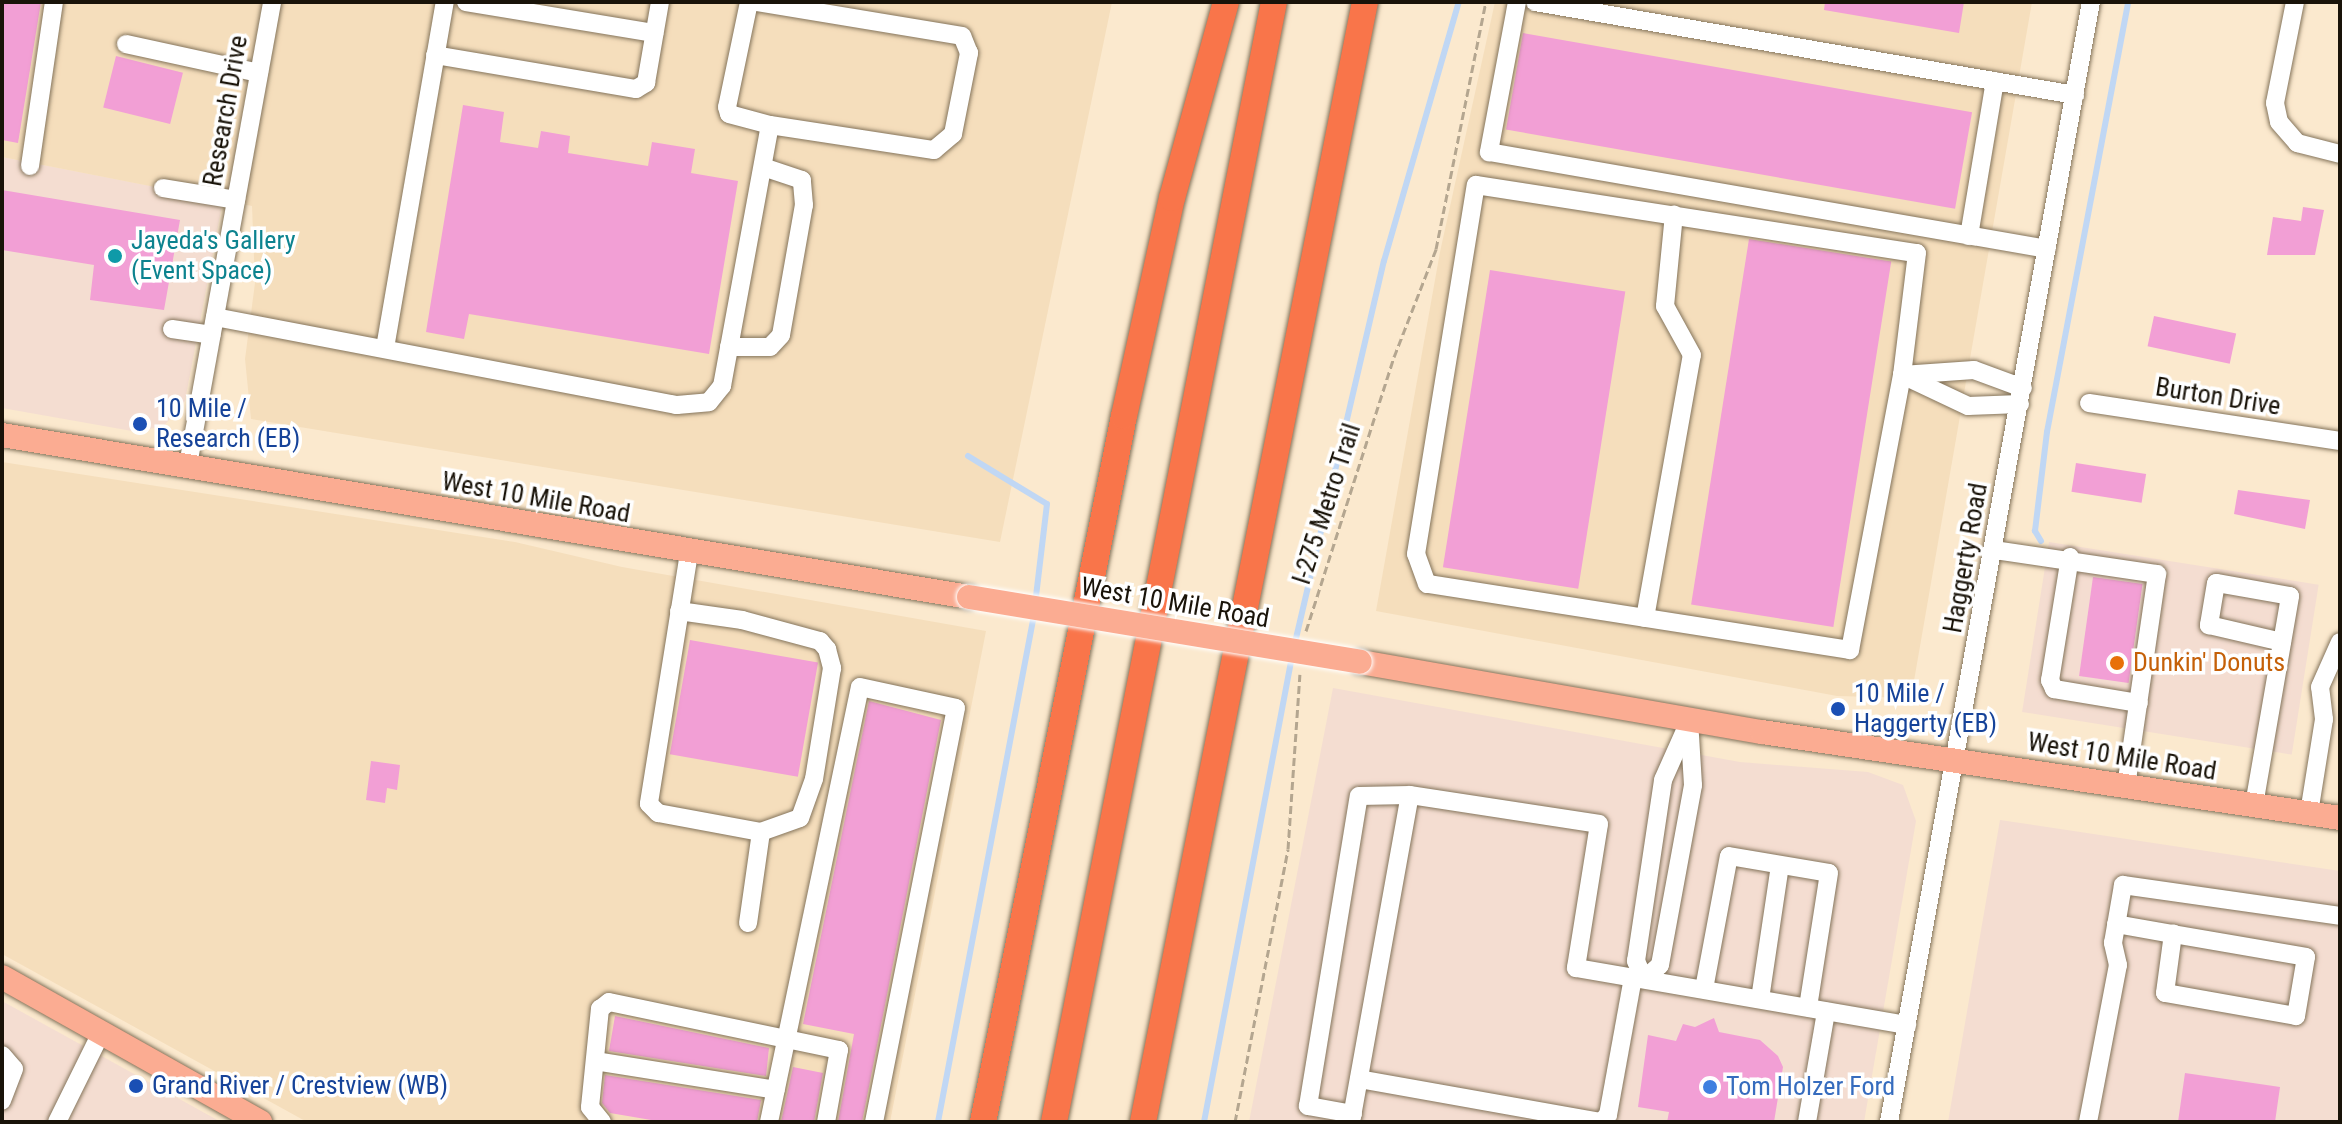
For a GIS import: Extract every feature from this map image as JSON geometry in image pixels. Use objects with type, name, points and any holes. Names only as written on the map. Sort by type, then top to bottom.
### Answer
[{"type":"highway","points":[[983,1122],[1134,370],[1172,198],[1226,2]]},
{"type":"highway","points":[[1054,1122],[1274,2]]},
{"type":"highway","points":[[1143,1122],[1365,2]]},
{"type":"main road","name":"West 10 Mile Road","points":[[2,435],[1689,720],[2340,818]]},
{"type":"main road","points":[[2,977],[260,1122]]},
{"type":"street","points":[[30,166],[54,2]]},
{"type":"street","name":"Research Drive","points":[[188,465],[272,2]]},
{"type":"street","points":[[385,348],[445,2]]},
{"type":"street","points":[[466,2],[654,33]]},
{"type":"street","points":[[435,55],[636,89],[646,83],[660,2]]},
{"type":"street","points":[[749,2],[727,107],[729,114],[770,125],[934,150],[946,145],[953,134],[969,43],[962,36],[756,2]]},
{"type":"street","points":[[1517,2],[1489,152],[2047,249]]},
{"type":"street","points":[[1535,2],[2075,95]]},
{"type":"street","name":"Haggerty Road","points":[[1889,1122],[1957,760],[2091,2]]},
{"type":"street","points":[[2295,2],[2275,103],[2279,122],[2297,143],[2340,154]]},
{"type":"street","points":[[126,44],[259,73]]},
{"type":"street","points":[[1969,236],[1995,81]]},
{"type":"street","points":[[172,329],[213,326],[385,348],[677,405],[709,402],[722,386],[770,125]]},
{"type":"street","points":[[729,347],[770,347],[781,335],[804,205],[802,180],[763,167]]},
{"type":"street","points":[[1476,185],[1674,214],[1917,253],[1902,375],[1850,650],[1427,584],[1416,554],[1476,185]]},
{"type":"street","points":[[163,188],[236,200]]},
{"type":"street","points":[[1645,618],[1692,355],[1665,306],[1674,214]]},
{"type":"street","points":[[1902,375],[1974,370],[2021,396]]},
{"type":"street","points":[[1902,375],[1968,406],[2021,396]]},
{"type":"street","name":"Burton Drive","points":[[2089,403],[2340,441]]},
{"type":"street","points":[[1994,550],[2070,557],[2157,574],[2126,786]]},
{"type":"street","points":[[679,611],[742,620],[820,641],[827,649],[832,668],[814,779],[800,818],[761,832],[652,811],[679,611],[689,553]]},
{"type":"street","points":[[2070,557],[2050,680],[2054,689],[2139,703]]},
{"type":"street","points":[[2254,805],[2290,596],[2216,583],[2206,619],[2215,630],[2282,642]]},
{"type":"street","points":[[2309,813],[2332,720],[2320,687],[2340,642]]},
{"type":"street","points":[[769,1122],[860,687],[956,708],[874,1122]]},
{"type":"street","points":[[1639,978],[1660,965],[1693,785],[1689,720]]},
{"type":"street","points":[[1359,1079],[1601,1122],[1608,1115],[1639,978],[1636,961],[1663,780],[1689,720]]},
{"type":"street","points":[[1410,795],[1352,1118],[1306,1114],[1359,796],[1410,795],[1599,824],[1576,968],[1907,1025]]},
{"type":"street","points":[[748,923],[761,832]]},
{"type":"street","points":[[1704,989],[1729,856],[1829,873],[1808,1007]]},
{"type":"street","points":[[1760,999],[1780,865]]},
{"type":"street","points":[[2088,1122],[2118,965],[2116,924],[2123,885],[2340,916]]},
{"type":"street","points":[[2116,924],[2306,957],[2296,1016],[2165,993],[2173,934]]},
{"type":"street","points":[[602,1122],[590,1107],[600,1009],[609,1002],[839,1050],[826,1122]]},
{"type":"street","points":[[1807,1122],[1826,1012]]},
{"type":"street","points":[[57,1122],[101,1033]]},
{"type":"street","points":[[2,1055],[14,1069],[2,1101]]},
{"type":"street","points":[[595,1061],[776,1090]]},
{"type":"path","name":"I-275 Metro Trail","points":[[1304,645],[1368,432],[1436,249],[1486,2]]},
{"type":"path","points":[[1235,1122],[1288,849],[1302,659]]},
{"type":"shaded area","points":[[2,2],[1112,2],[1000,542],[251,419],[245,359],[255,283],[252,206],[2,157]]},
{"type":"shaded area","points":[[1495,2],[2032,2],[1911,698],[1837,696],[1376,611],[1440,252]]},
{"type":"shaded area","points":[[2,157],[223,200],[185,401],[163,427],[132,431],[2,408]]},
{"type":"shaded area","points":[[2,462],[515,542],[622,567],[986,631],[890,1122],[307,1122],[2,954]]},
{"type":"shaded area","points":[[2049,542],[2319,585],[2292,755],[2022,712]]},
{"type":"shaded area","points":[[1333,688],[1740,762],[1868,772],[1903,785],[1916,821],[1864,1122],[1249,1122]]},
{"type":"shaded area","points":[[2000,820],[2340,871],[2340,1122],[1948,1122]]},
{"type":"shaded area","points":[[2,1001],[221,1122],[2,1122]]},
{"type":"building","points":[[2,2],[41,2],[18,143],[2,140]]},
{"type":"building","points":[[1825,2],[1964,2],[1959,33],[1824,10]]},
{"type":"building","points":[[1523,33],[1972,112],[1955,209],[1506,130]]},
{"type":"building","points":[[116,56],[183,73],[170,124],[103,107]]},
{"type":"building","points":[[463,105],[504,112],[500,142],[538,148],[541,131],[570,136],[568,153],[648,166],[652,142],[695,149],[691,173],[738,181],[709,354],[469,314],[464,339],[426,332]]},
{"type":"building","points":[[2,190],[180,220],[164,310],[90,300],[94,265],[2,250]]},
{"type":"building","points":[[2303,207],[2324,210],[2315,255],[2267,255],[2273,217],[2301,221]]},
{"type":"building","points":[[1749,239],[1891,262],[1833,627],[1691,604]]},
{"type":"building","points":[[1490,270],[1625,291],[1578,589],[1443,567]]},
{"type":"building","points":[[2154,316],[2236,333],[2230,364],[2148,346]]},
{"type":"building","points":[[2076,463],[2146,474],[2142,503],[2071,492]]},
{"type":"building","points":[[2238,490],[2310,500],[2305,529],[2234,514]]},
{"type":"building","points":[[2093,577],[2143,584],[2129,683],[2079,676]]},
{"type":"building","points":[[690,640],[818,663],[798,777],[670,754]]},
{"type":"building","points":[[869,701],[941,720],[862,1122],[838,1122],[854,1034],[803,1024]]},
{"type":"building","points":[[371,761],[400,765],[397,790],[387,788],[385,803],[366,800]]},
{"type":"building","points":[[615,1016],[769,1048],[766,1076],[609,1051]]},
{"type":"building","name":"Tom Holzer Ford","points":[[1714,1018],[1719,1032],[1760,1040],[1778,1056],[1783,1067],[1774,1122],[1667,1122],[1669,1112],[1638,1107],[1648,1035],[1676,1041],[1683,1024],[1695,1027]]},
{"type":"building","points":[[793,1067],[823,1073],[814,1122],[781,1122]]},
{"type":"building","points":[[2185,1073],[2280,1087],[2275,1122],[2178,1122]]},
{"type":"building","points":[[605,1075],[761,1100],[757,1122],[663,1122],[610,1113],[602,1103]]},
{"type":"waterway","points":[[1294,647],[1384,261],[1459,2]]},
{"type":"waterway","points":[[2041,541],[2035,531],[2047,432],[2128,2]]},
{"type":"waterway","points":[[968,456],[1047,504],[1035,604]]},
{"type":"waterway","points":[[938,1122],[1034,615]]},
{"type":"waterway","points":[[1204,1122],[1292,658]]},
{"type":"place","name":"Jayeda's Gallery (Event Space)","points":[[115,256]]},
{"type":"place","name":"10 Mile / Research (EB)","points":[[140,424]]},
{"type":"place","name":"Dunkin' Donuts","points":[[2117,663]]},
{"type":"place","name":"10 Mile / Haggerty (EB)","points":[[1838,709]]},
{"type":"place","name":"Grand River / Crestview (WB)","points":[[136,1086]]},
{"type":"place","name":"Tom Holzer Ford","points":[[1710,1087]]}]
